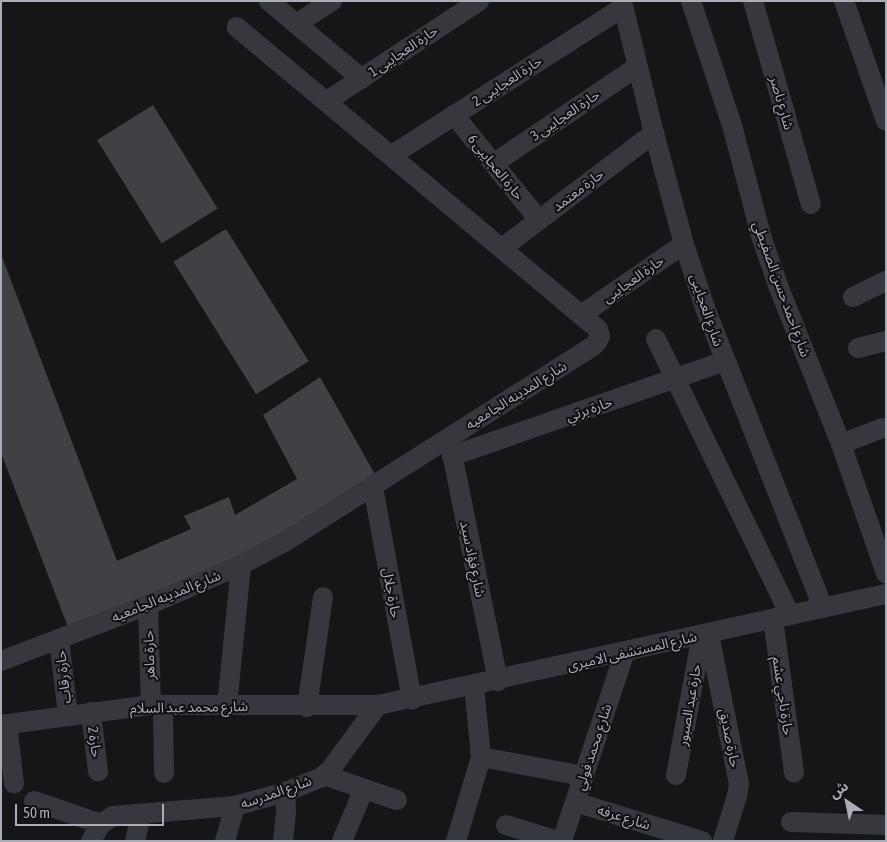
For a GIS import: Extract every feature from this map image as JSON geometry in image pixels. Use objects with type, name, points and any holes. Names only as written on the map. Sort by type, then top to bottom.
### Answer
[{"type":"street","points":[[269,1],[362,78]]},
{"type":"street","points":[[296,24],[332,1]]},
{"type":"street","name":"حارة العجايبى 1","points":[[327,101],[479,1]]},
{"type":"street","name":"شارع احمد حسن الصفيطي","points":[[691,1],[733,129],[768,256],[841,444],[886,573]]},
{"type":"street","name":"شارع ناصر","points":[[753,1],[811,204]]},
{"type":"street","points":[[844,1],[886,121]]},
{"type":"street","name":"شارع العجايبى","points":[[622,4],[684,244],[725,360],[823,608]]},
{"type":"street","name":"حارة العجايبى 2","points":[[392,155],[622,4]]},
{"type":"street","name":"شارع المدينه الجامعيه","points":[[1,661],[148,605],[241,565],[286,541],[373,487],[451,447],[597,342],[600,336],[598,330],[581,315],[392,155],[236,27]]},
{"type":"street","name":"حارة العجايبى 3","points":[[493,164],[637,67]]},
{"type":"street","name":"حارة العجايبى 6","points":[[454,115],[539,220]]},
{"type":"street","name":"حارة معتمد","points":[[502,248],[654,133]]},
{"type":"street","name":"حارة العجايبى","points":[[581,315],[684,244]]},
{"type":"street","points":[[853,297],[886,281]]},
{"type":"street","name":"حارة ناجي عشم","points":[[656,339],[782,617],[794,773]]},
{"type":"street","points":[[858,348],[886,341]]},
{"type":"street","name":"حارة برتي","points":[[451,447],[675,379],[725,360]]},
{"type":"street","points":[[841,444],[883,428]]},
{"type":"street","name":"شارع فؤاد سيد","points":[[451,447],[498,681]]},
{"type":"street","name":"حارة جلال","points":[[373,487],[412,699]]},
{"type":"street","points":[[226,706],[241,565]]},
{"type":"street","name":"شارع المستشفى الاميرى","points":[[378,705],[498,681],[886,594]]},
{"type":"street","points":[[307,707],[323,597]]},
{"type":"street","name":"حارة ماهر","points":[[148,605],[164,773]]},
{"type":"street","name":"حارة عبد الصبور","points":[[676,775],[706,634]]},
{"type":"street","name":"حارة صديق","points":[[706,634],[739,784],[724,841]]},
{"type":"street","name":"حارة رقاب","points":[[59,639],[68,716]]},
{"type":"street","name":"شارع محمد فولي","points":[[562,841],[625,652]]},
{"type":"street","points":[[456,841],[481,757],[474,686]]},
{"type":"street","name":"شارع محمد عبد السلام","points":[[4,724],[157,705],[307,707],[378,705]]},
{"type":"street","name":"شارع المدرسه","points":[[95,836],[113,816],[234,806],[285,792],[324,775],[378,705]]},
{"type":"street","name":"حارة 2","points":[[91,712],[98,772]]},
{"type":"street","points":[[4,724],[14,784]]},
{"type":"street","points":[[481,757],[584,776]]},
{"type":"street","points":[[324,775],[398,800]]},
{"type":"street","points":[[342,841],[364,789]]},
{"type":"street","points":[[283,841],[286,810],[285,792]]},
{"type":"street","points":[[34,800],[95,836]]},
{"type":"street","name":"شارع عرفه","points":[[575,802],[678,837],[702,841]]},
{"type":"street","points":[[231,839],[234,806]]},
{"type":"street","points":[[135,841],[141,814]]},
{"type":"street","points":[[791,822],[886,825]]},
{"type":"street","points":[[506,825],[524,836],[557,841]]},
{"type":"building","points":[[153,105],[218,208],[162,243],[97,140]]},
{"type":"building","points":[[226,229],[309,361],[256,394],[173,262]]},
{"type":"building","points":[[1,254],[117,561],[191,529],[184,516],[229,497],[235,515],[297,479],[263,415],[320,377],[377,478],[268,547],[68,627],[1,453]]}]
